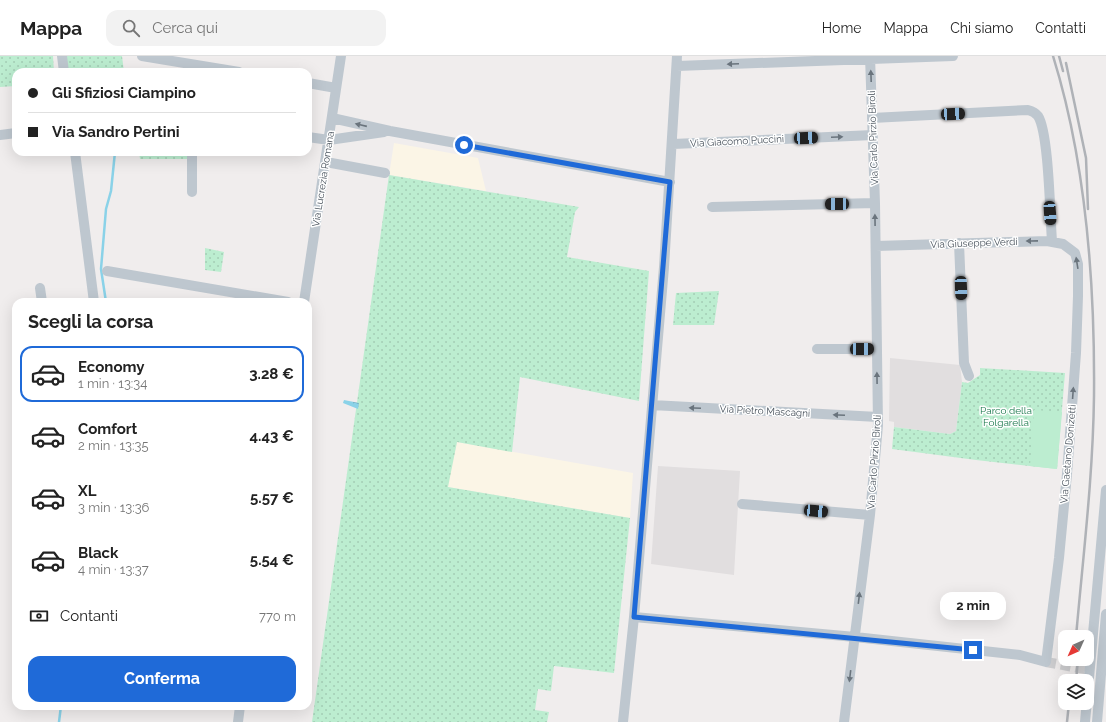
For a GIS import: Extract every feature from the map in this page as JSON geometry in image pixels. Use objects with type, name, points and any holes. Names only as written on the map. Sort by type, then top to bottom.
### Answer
[{"type":"street","points":[[62,56],[64,68]]},
{"type":"street","points":[[142,56],[215,68]]},
{"type":"street","name":"Via Lucrezia Romana","points":[[305,298],[341,56]]},
{"type":"street","points":[[623,722],[634,617],[652,405],[673,144],[677,61],[953,56]]},
{"type":"street","name":"Via Carlo Pirzio Biroli","points":[[844,722],[870,515],[878,417],[876,246],[870,57]]},
{"type":"street","points":[[312,84],[336,88]]},
{"type":"street","points":[[872,118],[1028,110],[1036,113],[1040,120],[1045,147],[1052,241]]},
{"type":"street","points":[[332,118],[390,131],[670,182]]},
{"type":"street","points":[[312,138],[329,140],[390,131]]},
{"type":"street","points":[[0,135],[12,134]]},
{"type":"street","name":"Via Giacomo Puccini","points":[[673,144],[873,135]]},
{"type":"street","points":[[76,156],[93,298]]},
{"type":"street","points":[[192,156],[192,192]]},
{"type":"street","points":[[326,162],[385,173]]},
{"type":"street","points":[[712,207],[875,203]]},
{"type":"street","name":"Via Giuseppe Verdi","points":[[876,246],[1052,241],[1070,248]]},
{"type":"street","points":[[959,243],[964,363],[969,376]]},
{"type":"street","name":"Via Gaetano Donizetti","points":[[855,637],[1020,655],[1046,662],[1059,558],[1076,353],[1078,260],[1070,248]]},
{"type":"street","points":[[107,270],[265,298]]},
{"type":"street","points":[[40,288],[41,298]]},
{"type":"street","points":[[817,349],[877,349]]},
{"type":"street","name":"Via Pietro Mascagni","points":[[652,405],[878,417]]},
{"type":"street","points":[[1086,722],[1106,490]]},
{"type":"street","points":[[742,504],[870,515]]},
{"type":"street","points":[[1097,722],[1106,614]]},
{"type":"street","points":[[634,617],[855,637]]},
{"type":"street","points":[[238,722],[240,710]]},
{"type":"shaded area","points":[[394,143],[478,158],[486,191],[389,175]]},
{"type":"shaded area","points":[[890,358],[960,365],[962,382],[956,431],[950,434],[894,427],[894,422],[889,421]]},
{"type":"shaded area","points":[[457,442],[633,473],[630,518],[447,487]]},
{"type":"shaded area","points":[[658,466],[740,471],[734,575],[651,564]]},
{"type":"green space","points":[[0,56],[53,56],[54,68],[12,68],[12,86],[0,87]]},
{"type":"green space","points":[[66,56],[122,56],[124,68],[68,68]]},
{"type":"green space","points":[[140,156],[188,156],[188,159],[140,159]]},
{"type":"green space","points":[[389,175],[579,207],[575,212],[567,257],[649,271],[639,401],[520,377],[512,452],[457,442],[448,487],[630,518],[614,673],[554,666],[551,691],[538,689],[535,710],[549,712],[547,722],[312,722]]},
{"type":"green space","points":[[205,248],[224,252],[221,272],[205,270]]},
{"type":"green space","points":[[719,291],[714,325],[673,325],[676,293]]},
{"type":"green space","name":"Parco della Folgarella","points":[[980,368],[1065,373],[1057,469],[892,449],[894,427],[950,434],[956,431],[962,382],[968,383],[980,375]]},
{"type":"green space","points":[[1034,410],[1062,412],[1057,469],[1030,466]]},
{"type":"water","points":[[344,400],[359,403],[358,409],[343,403]]},
{"type":"waterway","points":[[105,298],[101,269],[106,209],[111,191],[115,156]]},
{"type":"waterway","points":[[59,722],[60,710]]},
{"type":"tunnel","points":[[1046,662],[1090,670]]},
{"type":"railway","points":[[1053,56],[1064,97],[1081,181],[1093,311],[1094,396],[1092,457],[1077,630]]},
{"type":"railway","points":[[1059,56],[1063,71]]},
{"type":"railway","points":[[1066,63],[1086,158],[1088,209]]},
{"type":"railway","points":[[1077,666],[1077,674]]},
{"type":"railway","points":[[1067,722],[1068,710]]},
{"type":"route","points":[[464,145],[670,182],[634,617],[855,637],[973,650]]}]
